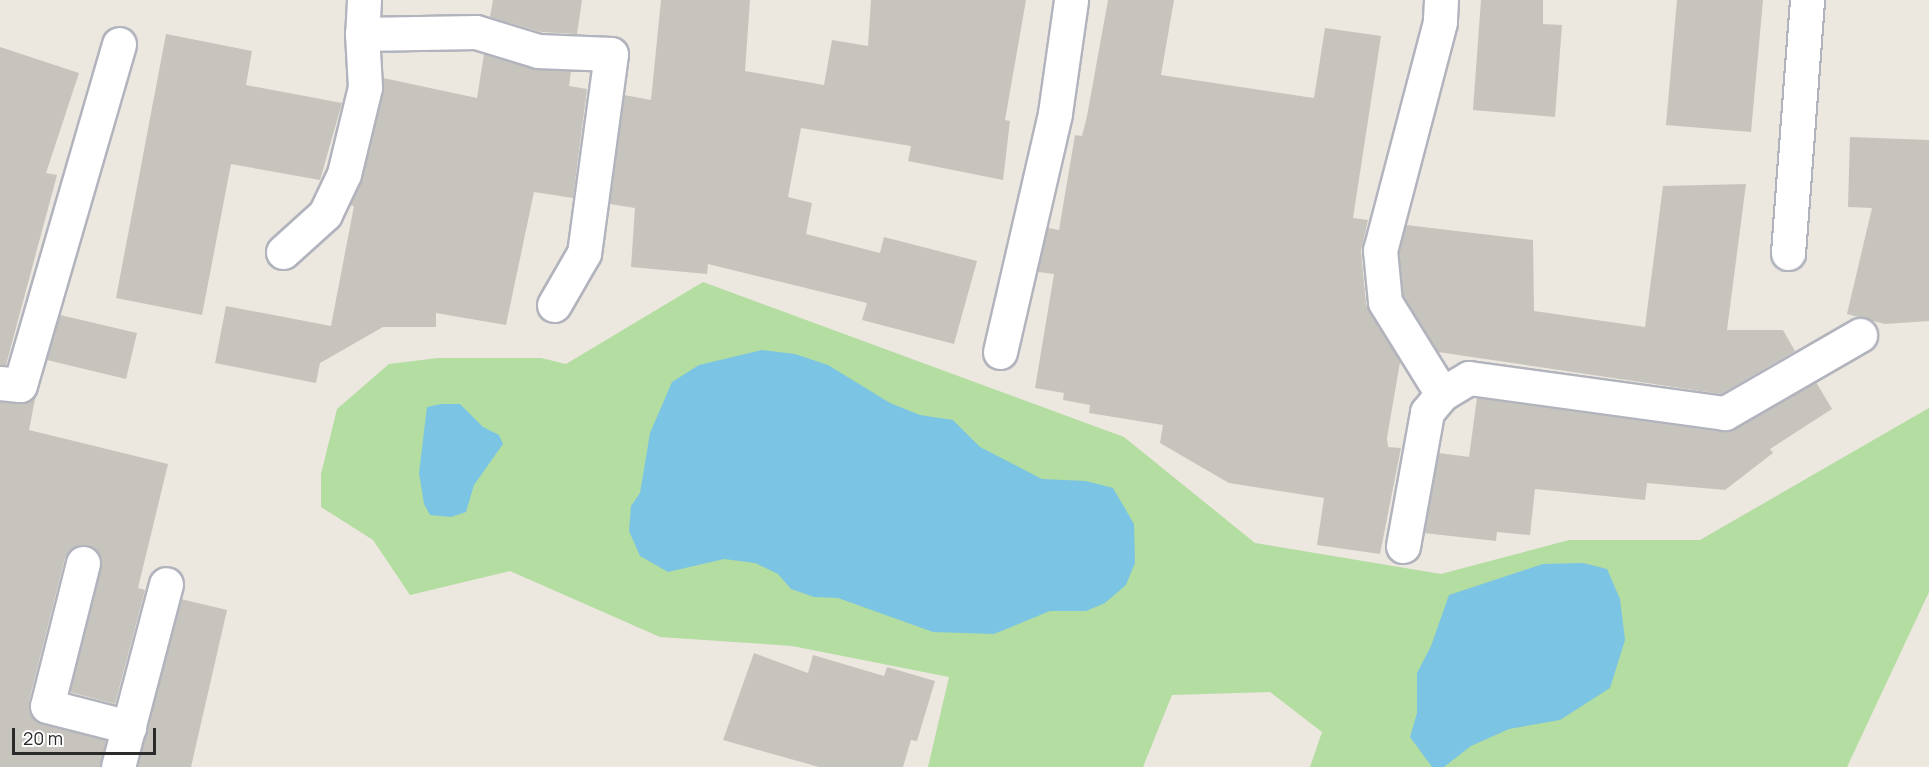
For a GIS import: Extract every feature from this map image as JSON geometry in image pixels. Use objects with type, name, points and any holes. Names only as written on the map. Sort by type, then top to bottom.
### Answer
[{"type":"street","points":[[283,252],[325,214],[344,174],[365,87],[362,34],[364,0]]},
{"type":"street","points":[[1000,352],[1055,113],[1071,0]]},
{"type":"street","points":[[1441,0],[1440,22],[1380,250],[1385,302],[1442,394]]},
{"type":"street","points":[[1788,253],[1807,0]]},
{"type":"street","points":[[362,34],[476,32],[538,51],[611,54],[584,253],[554,305]]},
{"type":"street","points":[[0,382],[20,384],[119,44]]},
{"type":"street","points":[[1403,546],[1426,412],[1442,394],[1469,378],[1725,413],[1860,335]]},
{"type":"street","points":[[84,563],[47,706],[129,727]]},
{"type":"street","points":[[118,767],[166,584]]},
{"type":"green space","points":[[703,282],[1124,437],[1255,543],[1441,574],[1569,540],[1700,540],[1929,408],[1929,592],[1847,767],[1310,767],[1322,732],[1270,692],[1172,695],[1143,767],[928,767],[949,677],[792,646],[660,637],[510,571],[410,595],[373,540],[321,507],[321,474],[337,409],[389,364],[438,358],[541,358],[566,364]]},
{"type":"water","points":[[762,350],[795,354],[828,365],[890,403],[920,415],[953,420],[980,447],[1042,479],[1086,481],[1113,488],[1134,524],[1135,563],[1126,585],[1105,603],[1086,611],[1050,611],[994,634],[933,632],[838,598],[814,597],[791,589],[778,574],[755,563],[724,559],[668,572],[640,556],[629,531],[631,506],[640,493],[650,433],[672,382],[699,365]]},
{"type":"water","points":[[460,404],[483,427],[499,435],[503,444],[474,485],[466,512],[451,517],[430,515],[424,504],[419,473],[427,407]]},
{"type":"water","points":[[1583,563],[1607,569],[1620,599],[1625,640],[1610,688],[1560,720],[1509,729],[1471,746],[1444,767],[1432,767],[1410,737],[1417,713],[1417,673],[1431,646],[1449,595],[1543,564]]},
{"type":"building","points":[[493,0],[582,0],[577,34],[541,32],[490,17]]},
{"type":"building","points":[[661,0],[750,0],[745,71],[824,85],[832,40],[868,46],[871,0],[1026,0],[1005,120],[1010,121],[1003,180],[908,161],[911,146],[801,128],[788,197],[812,203],[806,234],[880,253],[884,237],[977,261],[954,344],[862,320],[867,303],[708,264],[707,274],[631,267],[635,208],[610,204],[624,95],[651,100]]},
{"type":"building","points":[[1108,0],[1174,0],[1161,75],[1314,98],[1325,28],[1381,36],[1353,218],[1368,220],[1361,251],[1366,304],[1400,362],[1387,438],[1388,447],[1401,448],[1380,554],[1317,545],[1324,498],[1229,483],[1160,443],[1163,425],[1089,413],[1090,405],[1063,400],[1064,393],[1035,388],[1054,274],[1038,272],[1048,228],[1059,230],[1075,135],[1082,136],[1087,116]]},
{"type":"building","points":[[1481,0],[1543,0],[1543,24],[1562,25],[1555,117],[1473,110]]},
{"type":"building","points":[[1677,0],[1763,0],[1751,132],[1666,125]]},
{"type":"building","points":[[166,34],[252,51],[246,85],[342,103],[320,180],[231,164],[202,315],[116,298]]},
{"type":"building","points":[[0,47],[79,73],[46,173],[57,175],[6,365],[0,365]]},
{"type":"building","points":[[484,54],[533,69],[571,71],[569,86],[587,89],[573,198],[534,192],[506,325],[436,313],[436,327],[383,327],[320,363],[316,383],[215,363],[226,306],[331,326],[354,206],[350,205],[362,178],[383,78],[477,98]]},
{"type":"building","points":[[1850,137],[1929,140],[1929,321],[1885,324],[1847,314],[1872,208],[1848,207]]},
{"type":"building","points":[[1746,184],[1727,330],[1783,330],[1795,351],[1721,394],[1438,352],[1403,296],[1399,252],[1406,225],[1533,240],[1534,311],[1645,327],[1663,186]]},
{"type":"building","points":[[60,315],[137,333],[126,379],[47,360]]},
{"type":"building","points":[[1816,382],[1832,409],[1770,449],[1773,453],[1725,490],[1647,483],[1645,500],[1535,489],[1530,535],[1497,532],[1496,541],[1424,533],[1439,453],[1469,457],[1477,398],[1723,432],[1734,429]]},
{"type":"building","points":[[36,394],[29,430],[168,464],[138,588],[145,590],[115,704],[70,692],[101,568],[96,550],[87,545],[70,550],[65,558],[29,701],[29,712],[42,724],[106,740],[100,767],[0,767],[0,402],[26,403]]},
{"type":"building","points":[[181,599],[227,610],[191,767],[137,767]]},
{"type":"building","points":[[754,653],[808,673],[813,655],[884,676],[887,667],[935,681],[917,741],[911,740],[903,767],[819,767],[723,740]]}]
